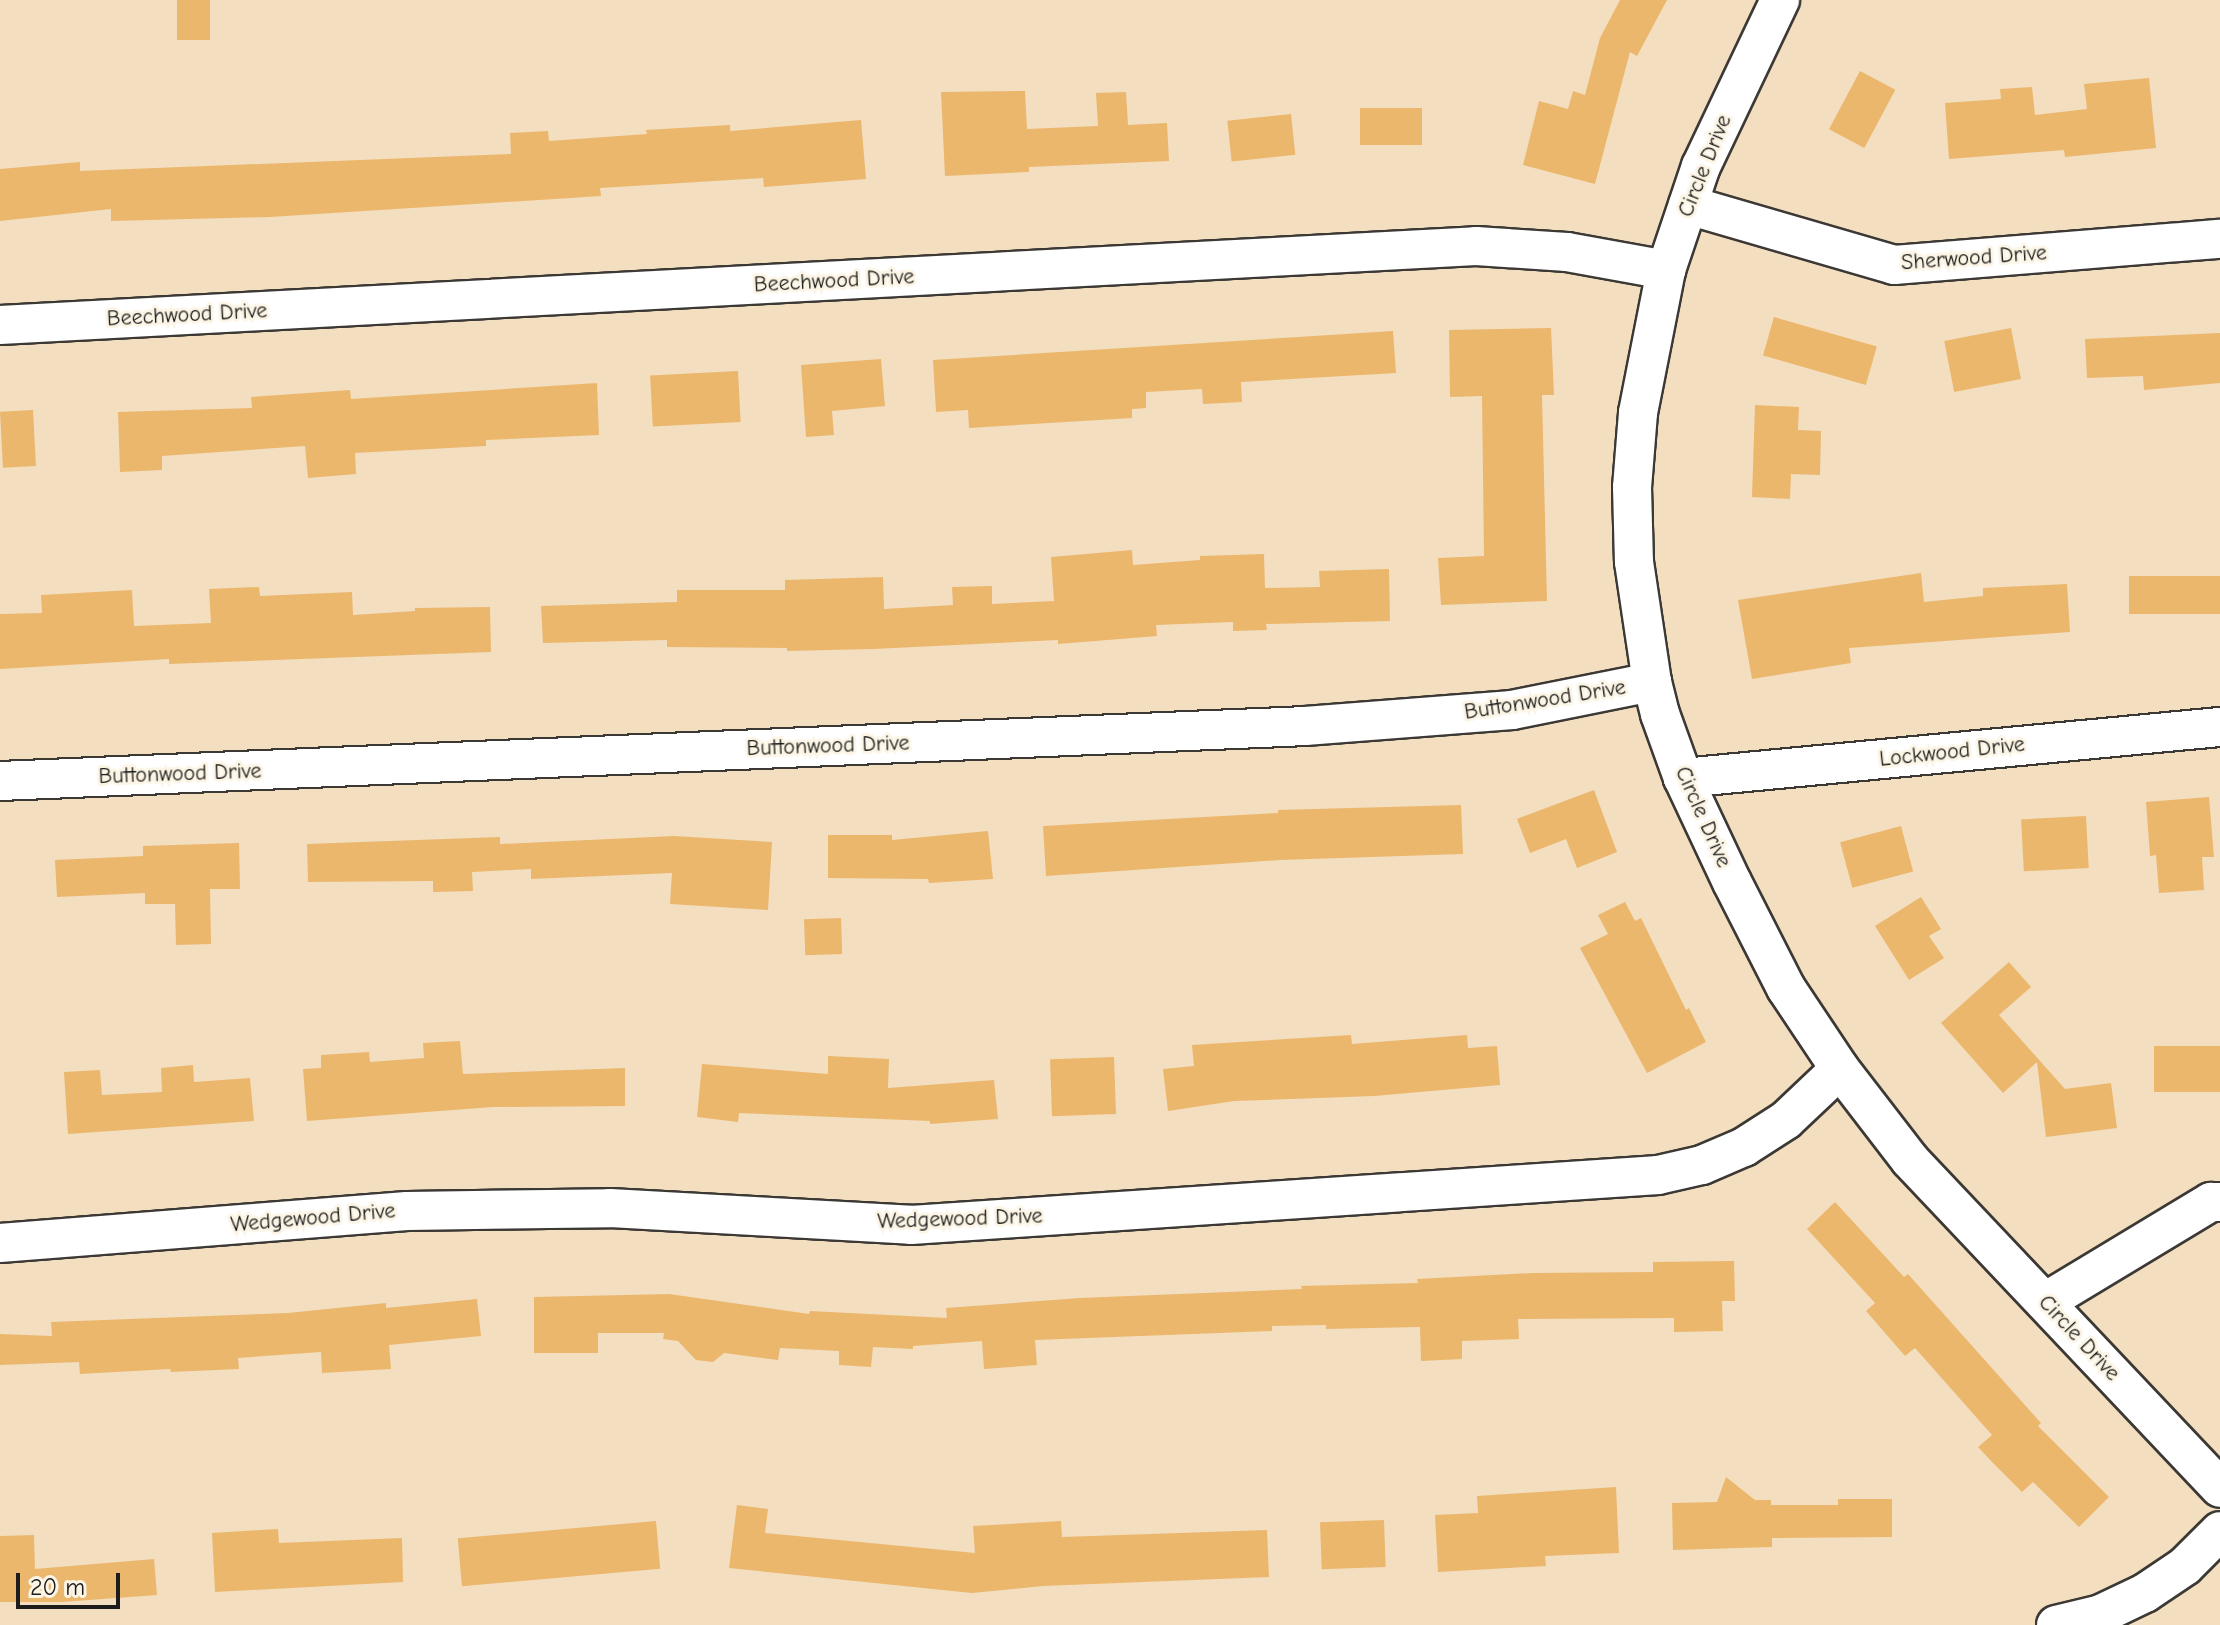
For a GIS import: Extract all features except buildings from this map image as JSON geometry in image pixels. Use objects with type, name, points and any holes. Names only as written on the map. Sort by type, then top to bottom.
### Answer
[{"type":"street","name":"Circle Drive","points":[[1780,0],[1701,166],[1666,270],[1638,413],[1632,487],[1634,562],[1652,682],[1683,778],[1786,988],[1840,1069],[1910,1160],[2220,1488]]},
{"type":"street","name":"Sherwood Drive","points":[[1688,205],[1894,265],[2220,239]]},
{"type":"street","name":"Beechwood Drive","points":[[0,325],[1476,246],[1567,252],[1666,270]]},
{"type":"street","name":"Buttonwood Drive","points":[[0,781],[1305,726],[1512,710],[1652,682]]},
{"type":"street","name":"Lockwood Drive","points":[[1683,778],[2220,727]]},
{"type":"street","name":"Wedgewood Drive","points":[[0,1243],[407,1211],[610,1208],[911,1225],[1658,1175],[1702,1165],[1744,1147],[1786,1120],[1840,1069]]},
{"type":"street","points":[[2045,1302],[2211,1202],[2220,1202]]},
{"type":"street","points":[[2056,1625],[2101,1614],[2145,1593],[2185,1566],[2220,1531]]}]
